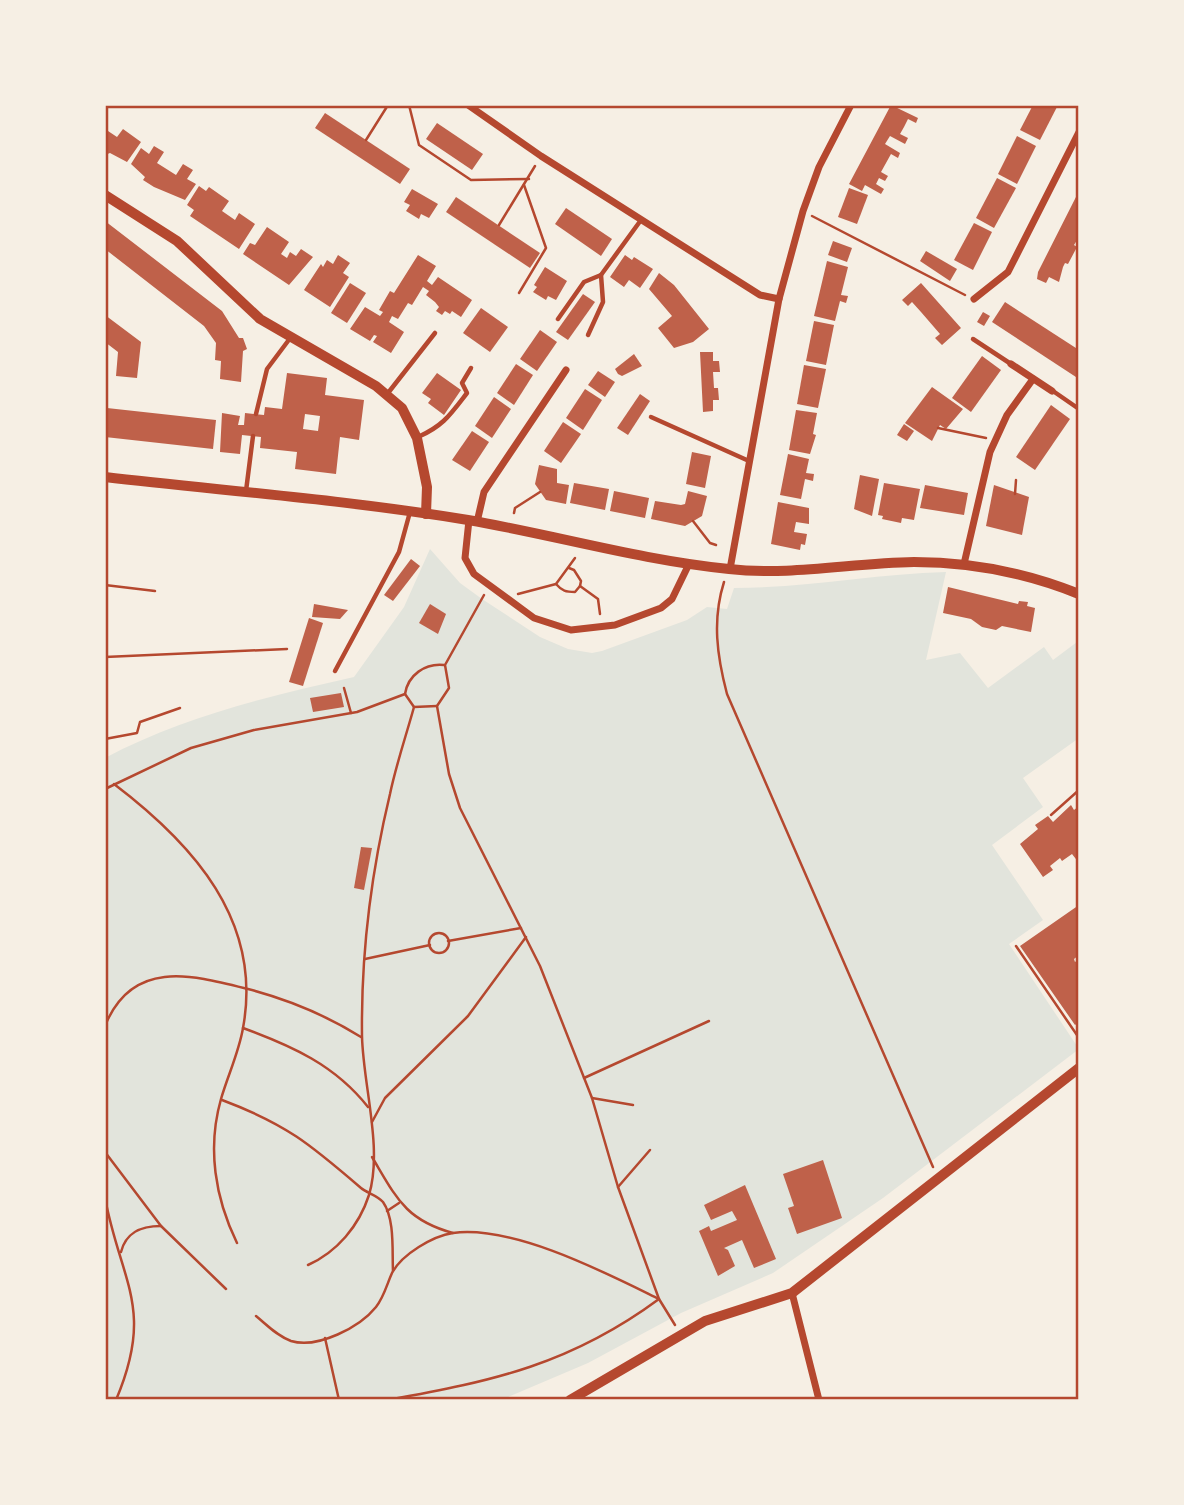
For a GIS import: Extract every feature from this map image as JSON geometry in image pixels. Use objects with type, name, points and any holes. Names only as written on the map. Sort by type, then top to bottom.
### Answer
[{"type":"street","points":[[468,105],[541,156],[760,295],[779,299]]},
{"type":"street","points":[[730,569],[779,299],[803,211],[819,167],[851,105]]},
{"type":"street","points":[[974,299],[1007,272],[1079,132]]},
{"type":"street","points":[[105,195],[177,241],[244,306],[388,394],[402,408],[417,438],[427,487],[426,514]]},
{"type":"street","points":[[1011,363],[1052,391]]},
{"type":"street","points":[[566,370],[484,492],[473,521],[466,563],[490,587],[534,618],[571,630],[601,627],[661,608],[672,599],[690,564]]},
{"type":"street","points":[[964,564],[995,440],[1007,415],[1032,379]]},
{"type":"street","points":[[105,477],[426,514],[473,521],[579,545],[730,569],[781,572],[912,562],[964,564],[1022,575],[1079,594]]},
{"type":"street","points":[[570,1400],[705,1321],[792,1293],[1079,1068]]},
{"type":"street","points":[[792,1293],[816,1399]]},
{"type":"lane","points":[[558,319],[584,282],[601,275],[641,220]]},
{"type":"lane","points":[[588,335],[603,302],[601,275]]},
{"type":"lane","points":[[388,394],[435,333]]},
{"type":"lane","points":[[256,414],[267,369],[292,337]]},
{"type":"lane","points":[[973,339],[1011,363]]},
{"type":"lane","points":[[417,438],[440,427],[467,393],[462,383],[471,368]]},
{"type":"lane","points":[[1052,391],[1079,409]]},
{"type":"lane","points":[[652,417],[749,461]]},
{"type":"lane","points":[[246,493],[253,436]]},
{"type":"lane","points":[[335,671],[399,552],[410,512]]},
{"type":"path","points":[[366,140],[388,105]]},
{"type":"path","points":[[409,105],[419,145],[471,180],[529,179]]},
{"type":"path","points":[[499,225],[541,156]]},
{"type":"path","points":[[519,293],[546,248],[524,186]]},
{"type":"path","points":[[803,211],[974,299]]},
{"type":"path","points":[[938,428],[995,440]]},
{"type":"path","points":[[1015,494],[1016,480]]},
{"type":"path","points":[[514,513],[515,508],[540,492]]},
{"type":"path","points":[[693,521],[710,543],[716,545]]},
{"type":"path","points":[[509,600],[522,591],[556,584],[575,558]]},
{"type":"path","points":[[556,584],[562,591],[575,592],[581,581],[574,569],[569,569]]},
{"type":"path","points":[[730,569],[723,583],[716,631],[719,664],[727,694],[870,1028],[930,1163],[939,1176]]},
{"type":"path","points":[[105,585],[155,591]]},
{"type":"path","points":[[580,586],[598,599],[601,627]]},
{"type":"path","points":[[490,587],[445,665],[449,688],[438,706],[449,774],[460,808],[526,937],[584,1078],[618,1187],[659,1299],[674,1324]]},
{"type":"path","points":[[105,657],[287,649]]},
{"type":"path","points":[[105,789],[191,748],[254,730],[351,713],[405,694],[414,675],[424,667],[445,665]]},
{"type":"path","points":[[344,688],[351,713]]},
{"type":"path","points":[[308,1265],[336,1249],[360,1214],[369,1193],[371,1124],[362,1038],[365,959],[381,835],[414,707],[405,694]]},
{"type":"path","points":[[414,707],[438,706]]},
{"type":"path","points":[[105,739],[137,733],[141,722],[180,708]]},
{"type":"path","points":[[114,785],[174,834],[204,867],[235,929],[248,989],[243,1028],[216,1120],[215,1168],[223,1211],[237,1243]]},
{"type":"path","points":[[1051,815],[1079,790]]},
{"type":"path","points":[[449,941],[447,949],[442,952],[433,950],[430,945],[432,936],[438,933],[449,941],[521,928]]},
{"type":"path","points":[[371,1124],[386,1098],[468,1016],[526,937]]},
{"type":"path","points":[[365,959],[430,945]]},
{"type":"path","points":[[1016,946],[1079,1038]]},
{"type":"path","points":[[105,1026],[119,1000],[137,986],[156,979],[190,975],[311,1008],[362,1038]]},
{"type":"path","points":[[584,1078],[709,1021]]},
{"type":"path","points":[[243,1028],[316,1059],[357,1094],[370,1110]]},
{"type":"path","points":[[592,1098],[633,1105]]},
{"type":"path","points":[[221,1099],[276,1122],[299,1135],[383,1203],[387,1211],[393,1271]]},
{"type":"path","points":[[618,1187],[650,1150]]},
{"type":"path","points":[[105,1152],[126,1185],[161,1226],[226,1289]]},
{"type":"path","points":[[372,1157],[399,1203],[412,1215],[434,1227],[454,1233],[535,1244],[591,1266],[659,1299]]},
{"type":"path","points":[[105,1198],[134,1303],[132,1353],[116,1400]]},
{"type":"path","points":[[387,1211],[399,1203]]},
{"type":"path","points":[[121,1252],[124,1242],[137,1229],[161,1226]]},
{"type":"path","points":[[256,1316],[288,1340],[308,1341],[340,1333],[369,1315],[378,1304],[393,1271],[424,1244],[454,1233]]},
{"type":"path","points":[[388,1400],[484,1382],[550,1362],[594,1341],[659,1299]]},
{"type":"path","points":[[325,1338],[339,1400]]},
{"type":"shaded area","points":[[430,549],[460,583],[540,637],[568,649],[592,653],[687,620],[707,607],[727,609],[734,588],[946,572],[926,660],[960,653],[988,688],[1044,647],[1053,660],[1077,642],[1079,738],[1023,778],[1043,807],[992,845],[1043,920],[1009,944],[1079,1049],[883,1198],[773,1273],[681,1313],[588,1363],[501,1400],[105,1400],[105,758],[195,719],[258,700],[354,677],[404,607]]},
{"type":"building","points":[[891,105],[918,118],[916,123],[908,119],[900,134],[908,138],[905,144],[890,136],[885,144],[900,153],[898,158],[891,154],[881,172],[888,176],[885,181],[879,178],[876,184],[884,189],[881,194],[865,185],[862,191],[849,184]]},
{"type":"building","points":[[1033,105],[1058,105],[1040,140],[1020,130]]},
{"type":"building","points":[[325,113],[410,169],[400,184],[315,128]]},
{"type":"building","points":[[437,123],[483,154],[472,170],[426,139]]},
{"type":"building","points":[[105,129],[117,137],[123,129],[141,142],[127,162],[110,153],[105,155]]},
{"type":"building","points":[[1017,136],[1036,146],[1017,184],[998,174]]},
{"type":"building","points":[[154,146],[164,152],[157,163],[176,175],[183,164],[193,170],[187,179],[196,184],[185,200],[143,180],[145,177],[131,164],[141,148],[149,154]]},
{"type":"building","points":[[997,178],[1016,188],[994,228],[976,218]]},
{"type":"building","points":[[199,186],[206,191],[209,187],[229,201],[222,211],[235,220],[239,213],[255,224],[239,249],[190,216],[194,210],[187,205]]},
{"type":"building","points":[[849,188],[868,195],[857,224],[838,217]]},
{"type":"building","points":[[412,189],[438,204],[429,218],[421,214],[419,219],[406,211],[410,205],[404,202]]},
{"type":"building","points":[[1079,191],[1079,237],[1074,245],[1077,247],[1068,264],[1065,263],[1059,282],[1049,277],[1046,283],[1037,279],[1038,272]]},
{"type":"building","points":[[456,197],[540,253],[530,268],[446,212]]},
{"type":"building","points":[[566,208],[612,239],[601,256],[555,224]]},
{"type":"building","points":[[105,221],[222,311],[239,338],[243,338],[247,349],[243,351],[241,382],[220,379],[221,361],[215,360],[216,343],[204,326],[105,249]]},
{"type":"building","points":[[974,223],[992,232],[973,270],[954,260]]},
{"type":"building","points":[[267,227],[289,242],[281,254],[287,258],[290,252],[296,256],[301,249],[313,257],[289,285],[243,254],[250,243],[255,245]]},
{"type":"building","points":[[833,241],[852,248],[847,262],[828,255]]},
{"type":"building","points":[[926,251],[957,269],[950,281],[920,261]]},
{"type":"building","points":[[338,255],[350,263],[343,273],[349,277],[330,307],[304,290],[321,264],[323,267],[327,260],[333,264]]},
{"type":"building","points":[[418,255],[436,266],[427,281],[432,285],[438,277],[472,300],[461,317],[452,311],[450,314],[445,311],[442,315],[436,311],[439,307],[435,302],[426,295],[429,291],[423,287],[412,305],[408,303],[398,319],[392,316],[389,322],[404,332],[391,353],[373,342],[377,336],[374,335],[370,341],[350,329],[365,307],[380,316],[383,312],[379,310],[390,291],[394,293]]},
{"type":"building","points":[[625,255],[632,260],[634,257],[653,269],[640,288],[629,280],[624,287],[610,277]]},
{"type":"building","points":[[827,261],[848,267],[841,295],[848,296],[846,303],[840,301],[835,321],[814,316]]},
{"type":"building","points":[[545,267],[567,281],[556,300],[548,296],[546,300],[533,292],[537,287],[534,285]]},
{"type":"building","points":[[659,273],[674,285],[709,329],[693,342],[674,348],[658,328],[672,316],[649,289]]},
{"type":"building","points":[[350,283],[366,293],[347,323],[331,313]]},
{"type":"building","points":[[921,283],[961,328],[942,345],[935,338],[940,334],[921,312],[912,302],[908,306],[902,300]]},
{"type":"building","points":[[583,294],[595,302],[568,340],[556,332]]},
{"type":"building","points":[[1005,302],[1079,350],[1079,379],[992,322]]},
{"type":"building","points":[[481,308],[508,327],[490,352],[463,333]]},
{"type":"building","points":[[983,312],[990,316],[984,326],[977,322]]},
{"type":"building","points":[[105,315],[141,342],[137,378],[116,376],[118,352],[105,342]]},
{"type":"building","points":[[814,321],[834,325],[826,365],[806,361]]},
{"type":"building","points":[[540,330],[557,342],[537,371],[520,359]]},
{"type":"building","points":[[700,352],[713,352],[713,361],[719,361],[720,372],[713,372],[714,388],[718,388],[719,400],[713,400],[713,411],[703,412]]},
{"type":"building","points":[[634,354],[642,366],[622,376],[618,374],[615,369]]},
{"type":"building","points":[[982,356],[1001,370],[971,412],[952,398]]},
{"type":"building","points":[[516,364],[533,375],[514,405],[497,393]]},
{"type":"building","points":[[804,365],[826,369],[818,408],[797,404]]},
{"type":"building","points":[[598,371],[615,382],[605,397],[588,385]]},
{"type":"building","points":[[287,373],[327,378],[325,395],[364,400],[359,440],[340,437],[336,474],[295,469],[297,452],[260,448],[261,437],[242,435],[240,454],[220,452],[222,413],[240,416],[238,425],[244,425],[245,413],[264,415],[265,407],[282,409]],"holes":[[[305,414],[320,416],[318,431],[303,429]]]},
{"type":"building","points":[[437,373],[461,390],[444,415],[428,403],[431,399],[422,393]]},
{"type":"building","points":[[932,387],[963,409],[946,429],[940,425],[932,441],[905,423]]},
{"type":"building","points":[[585,389],[602,400],[583,430],[566,418]]},
{"type":"building","points":[[640,394],[650,401],[628,435],[617,428]]},
{"type":"building","points":[[494,397],[511,409],[492,438],[475,426]]},
{"type":"building","points":[[1051,405],[1070,419],[1035,470],[1016,457]]},
{"type":"building","points":[[107,408],[216,420],[213,449],[105,437]]},
{"type":"building","points":[[796,410],[817,413],[813,434],[816,435],[810,454],[789,450]]},
{"type":"building","points":[[563,422],[581,434],[561,463],[544,451]]},
{"type":"building","points":[[904,424],[914,431],[907,441],[897,435]]},
{"type":"building","points":[[472,431],[489,442],[470,471],[452,460]]},
{"type":"building","points":[[692,452],[711,456],[705,488],[686,484]]},
{"type":"building","points":[[788,454],[809,459],[806,473],[814,474],[813,481],[805,479],[801,499],[780,495]]},
{"type":"building","points":[[539,465],[557,469],[557,483],[569,485],[566,504],[546,500],[535,484]]},
{"type":"building","points":[[860,475],[879,479],[872,516],[854,509]]},
{"type":"building","points":[[574,483],[609,489],[605,510],[570,503]]},
{"type":"building","points":[[884,483],[920,489],[914,520],[902,518],[901,523],[882,519],[883,516],[878,515]]},
{"type":"building","points":[[925,485],[968,493],[964,515],[920,508]]},
{"type":"building","points":[[994,485],[1029,497],[1022,535],[986,526]]},
{"type":"building","points":[[614,491],[649,498],[645,518],[610,511]]},
{"type":"building","points":[[688,491],[707,496],[702,516],[685,526],[651,519],[655,501],[685,504]]},
{"type":"building","points":[[778,502],[809,508],[809,524],[796,522],[794,532],[807,534],[805,545],[801,544],[800,550],[771,544]]},
{"type":"building","points":[[411,559],[420,566],[393,601],[384,595]]},
{"type":"building","points":[[948,587],[1018,604],[1019,601],[1028,602],[1027,606],[1035,608],[1031,632],[1002,626],[996,630],[982,627],[971,619],[943,613]]},
{"type":"building","points":[[314,604],[348,610],[340,619],[312,617]]},
{"type":"building","points":[[430,604],[446,614],[438,634],[419,623]]},
{"type":"building","points":[[309,618],[323,623],[303,686],[289,682]]},
{"type":"building","points":[[341,693],[344,707],[313,712],[310,698]]},
{"type":"building","points":[[1071,805],[1074,810],[1079,806],[1079,863],[1072,854],[1062,861],[1060,858],[1050,866],[1053,870],[1043,877],[1020,844],[1038,829],[1035,825],[1048,816],[1053,822]]},
{"type":"building","points":[[361,847],[372,848],[364,890],[354,888]]},
{"type":"building","points":[[1079,905],[1079,955],[1074,959],[1075,962],[1079,959],[1079,1022],[1075,1025],[1020,946]]},
{"type":"building","points":[[823,1160],[842,1218],[797,1234],[788,1208],[794,1206],[783,1174]]},
{"type":"building","points":[[745,1185],[776,1259],[754,1268],[742,1240],[724,1248],[728,1250],[735,1266],[718,1276],[699,1231],[709,1226],[711,1231],[737,1220],[732,1211],[711,1220],[704,1205]]}]
